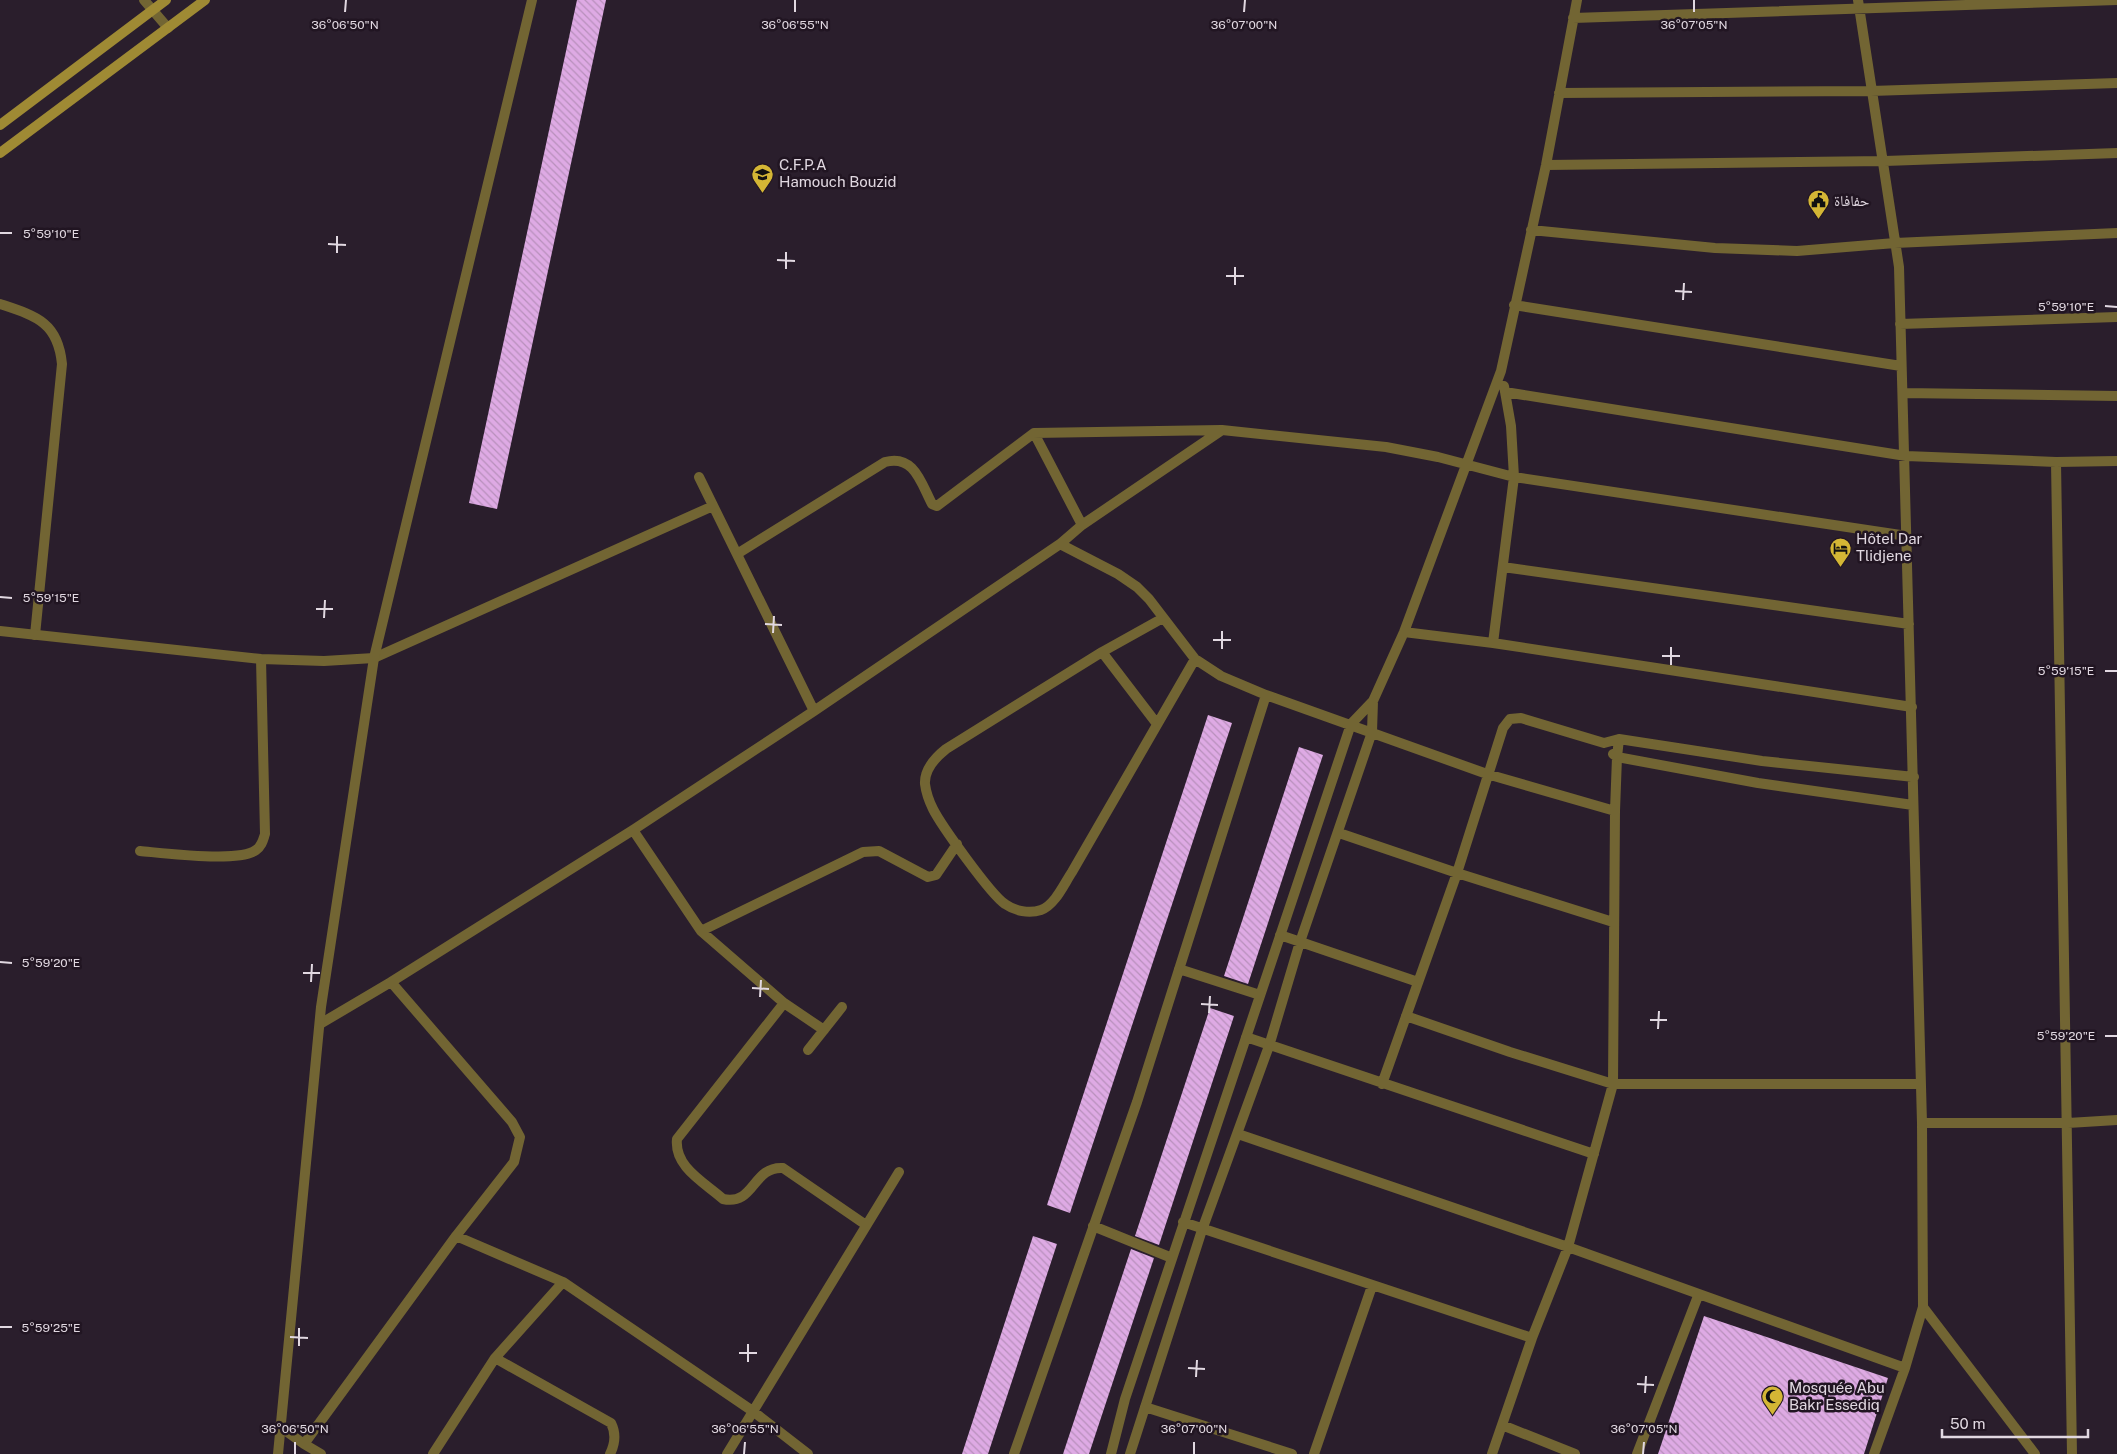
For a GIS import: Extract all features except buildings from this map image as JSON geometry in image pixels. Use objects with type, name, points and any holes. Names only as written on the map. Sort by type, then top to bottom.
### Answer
[{"type":"main road","points":[[0,125],[166,0]]},
{"type":"main road","points":[[0,153],[205,0]]},
{"type":"street","points":[[144,0],[168,28]]},
{"type":"street","points":[[278,1454],[279,1426],[320,1024],[374,658],[532,0]]},
{"type":"street","points":[[1111,1454],[1125,1399],[1351,724],[1372,701],[1404,632],[1501,370],[1546,165],[1577,0]]},
{"type":"street","points":[[1573,18],[1859,4],[2117,0]]},
{"type":"street","points":[[1859,4],[1871,91],[1885,161],[1899,267],[1901,366],[1906,456],[1922,1123],[1923,1307],[1905,1368],[1874,1454]]},
{"type":"street","points":[[1559,93],[1871,91],[2117,83]]},
{"type":"street","points":[[1546,165],[1885,161],[2117,152]]},
{"type":"street","points":[[1531,230],[1715,248],[1788,251],[1841,249],[1895,242],[2117,233]]},
{"type":"street","points":[[0,304],[42,320],[54,332],[61,347],[62,364],[35,635]]},
{"type":"street","points":[[1514,305],[1901,366]]},
{"type":"street","points":[[1900,324],[2117,317]]},
{"type":"street","points":[[1493,643],[1514,477],[1511,426],[1501,370]]},
{"type":"street","points":[[1505,392],[1906,456],[2056,462],[2117,461]]},
{"type":"street","points":[[1903,393],[2117,396]]},
{"type":"street","points":[[320,1024],[391,982],[633,830],[814,711],[1060,544],[1082,525],[1222,430]]},
{"type":"street","points":[[737,554],[892,460],[900,459],[911,466],[932,504],[937,506],[1034,433],[1222,430],[1386,447],[1514,477],[1907,536]]},
{"type":"street","points":[[1034,433],[1082,525]]},
{"type":"street","points":[[2056,462],[2072,1454]]},
{"type":"street","points":[[698,478],[814,711]]},
{"type":"street","points":[[0,631],[260,659],[324,661],[374,658],[713,506]]},
{"type":"street","points":[[1060,544],[1118,574],[1149,599],[1195,659],[1221,676],[1266,696],[1351,724],[1487,774],[1615,811]]},
{"type":"street","points":[[1503,567],[1910,624]]},
{"type":"street","points":[[1163,618],[1102,652],[935,758],[925,782],[934,811],[1002,903],[1016,910],[1040,910],[1050,905],[1072,872],[1195,659]]},
{"type":"street","points":[[1404,632],[1493,643],[1912,707]]},
{"type":"street","points":[[1102,652],[1157,724]]},
{"type":"street","points":[[140,851],[230,856],[247,855],[256,851],[262,844],[265,834],[260,659]]},
{"type":"street","points":[[1014,1454],[1137,1102],[1266,696]]},
{"type":"street","points":[[1130,1454],[1202,1230],[1269,1046],[1300,942],[1339,833],[1372,732],[1372,701]]},
{"type":"street","points":[[1382,1084],[1457,873],[1503,728],[1510,719],[1516,718],[1604,743],[1619,739],[1762,761],[1914,778]]},
{"type":"street","points":[[1492,1454],[1532,1338],[1568,1247],[1613,1084],[1613,922],[1616,757],[1619,739]]},
{"type":"street","points":[[1604,743],[1616,757],[1758,783],[1913,805]]},
{"type":"street","points":[[633,830],[700,931],[784,1003],[824,1030]]},
{"type":"street","points":[[1339,833],[1457,873],[1613,922]]},
{"type":"street","points":[[700,931],[863,852],[879,851],[928,878],[936,875],[957,844]]},
{"type":"street","points":[[1280,935],[1418,982]]},
{"type":"street","points":[[1179,970],[1260,995]]},
{"type":"street","points":[[304,1444],[456,1236],[514,1162],[520,1137],[512,1122],[391,982]]},
{"type":"street","points":[[784,1003],[677,1139],[678,1156],[682,1164],[723,1198],[737,1200],[742,1198],[765,1172],[770,1169],[783,1168],[866,1224]]},
{"type":"street","points":[[808,1050],[842,1006]]},
{"type":"street","points":[[1406,1016],[1510,1052],[1613,1084],[1920,1084]]},
{"type":"street","points":[[1246,1037],[1594,1154]]},
{"type":"street","points":[[1922,1123],[2068,1123],[2117,1120]]},
{"type":"street","points":[[1238,1134],[1568,1247],[1698,1296],[1905,1368]]},
{"type":"street","points":[[727,1454],[899,1172]]},
{"type":"street","points":[[1184,1222],[1202,1230],[1532,1338]]},
{"type":"street","points":[[1093,1226],[1172,1258]]},
{"type":"street","points":[[456,1236],[563,1282],[754,1412],[808,1454]]},
{"type":"street","points":[[433,1454],[495,1358],[563,1282]]},
{"type":"street","points":[[1314,1454],[1372,1286]]},
{"type":"street","points":[[1637,1454],[1698,1296]]},
{"type":"street","points":[[1923,1307],[2035,1454]]},
{"type":"street","points":[[495,1358],[610,1423],[614,1430],[614,1442],[610,1454]]},
{"type":"street","points":[[1145,1407],[1292,1454]]},
{"type":"street","points":[[1502,1425],[1575,1454]]},
{"type":"street","points":[[279,1426],[321,1454]]},
{"type":"place","name":"C.F.P.A Hamouch Bouzid","points":[[763,193]]},
{"type":"place","name":"حفافاة","points":[[1818,220]]},
{"type":"place","name":"Hôtel Dar Tlidjene","points":[[1840,567]]},
{"type":"place","name":"Mosquée Abu Bakr Essediq","points":[[1773,1416]]}]
